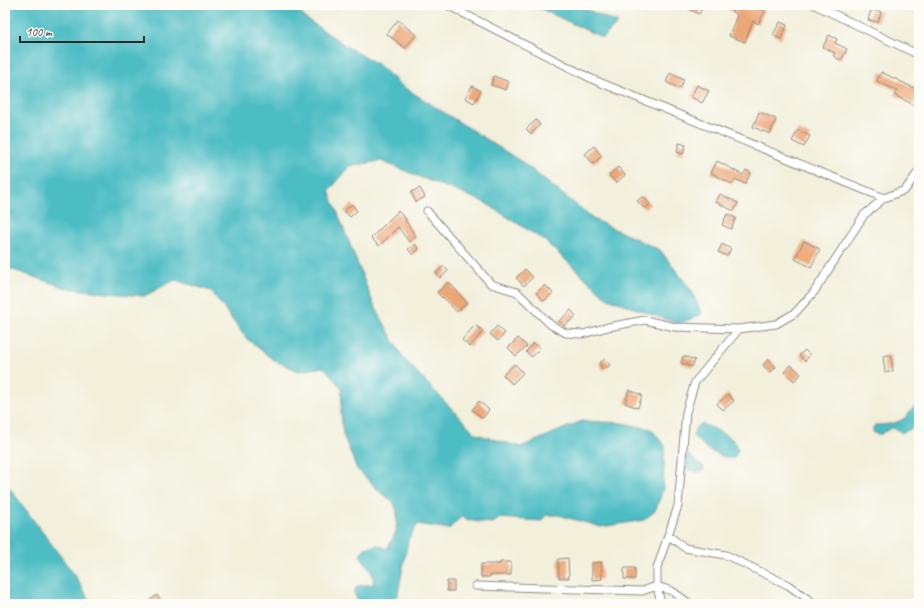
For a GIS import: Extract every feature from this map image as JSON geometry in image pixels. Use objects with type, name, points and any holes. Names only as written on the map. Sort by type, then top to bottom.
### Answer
[{"type":"street","points":[[447,5],[594,80],[884,198]]},
{"type":"street","points":[[814,5],[919,55]]},
{"type":"street","points":[[427,211],[491,284],[517,292],[551,325],[566,333],[583,334],[608,327],[645,320],[675,327],[739,329],[776,324],[795,313],[814,292],[864,214],[884,198],[905,190],[919,171]]},
{"type":"street","points":[[661,604],[657,586],[657,568],[678,506],[686,412],[695,382],[739,329]]},
{"type":"street","points":[[669,536],[685,548],[726,554],[788,585],[816,604]]},
{"type":"street","points":[[476,586],[642,591],[657,586],[672,591],[690,604]]},
{"type":"water","points":[[5,5],[294,5],[305,18],[349,48],[379,65],[402,86],[522,162],[595,220],[660,250],[691,290],[702,314],[678,324],[607,298],[545,241],[484,202],[381,161],[350,166],[329,191],[373,303],[403,358],[476,434],[521,447],[582,421],[622,423],[651,429],[665,446],[663,490],[655,511],[644,520],[601,527],[559,515],[546,515],[541,521],[500,518],[493,523],[473,521],[461,517],[449,529],[418,524],[408,540],[396,604],[359,604],[354,592],[357,586],[374,584],[372,572],[360,555],[365,548],[378,545],[387,549],[396,532],[397,511],[393,501],[382,494],[357,469],[343,434],[341,413],[342,389],[324,367],[299,371],[275,361],[246,338],[211,291],[175,280],[144,296],[108,293],[66,288],[5,267]]},
{"type":"water","points":[[533,5],[576,5],[618,23],[603,38]]},
{"type":"water","points":[[919,403],[919,426],[901,433],[897,429],[891,428],[881,434],[876,434],[873,432],[873,427],[875,425],[891,424],[903,419]]},
{"type":"water","points":[[702,424],[713,428],[733,440],[738,450],[734,458],[727,458],[710,451],[693,436],[696,427]]},
{"type":"water","points":[[688,454],[703,466],[704,470],[697,472],[687,470],[685,462]]},
{"type":"water","points":[[5,482],[76,577],[91,604],[5,604]]},
{"type":"building","points":[[680,5],[704,5],[699,14]]},
{"type":"building","points":[[723,5],[744,5],[751,10],[753,5],[765,11],[758,24],[753,21],[745,42],[729,36],[737,15]]},
{"type":"building","points":[[871,10],[881,12],[878,22],[868,20]]},
{"type":"building","points":[[398,20],[416,35],[405,48],[387,34]]},
{"type":"building","points":[[780,22],[787,25],[781,39],[773,35]]},
{"type":"building","points":[[829,35],[837,39],[835,43],[847,49],[841,60],[833,56],[835,53],[823,47]]},
{"type":"building","points":[[881,72],[914,88],[919,78],[919,95],[914,105],[894,95],[897,91],[877,81]]},
{"type":"building","points":[[670,73],[684,80],[680,89],[666,82]]},
{"type":"building","points":[[494,76],[509,82],[506,90],[491,85]]},
{"type":"building","points":[[697,85],[709,91],[702,103],[691,97]]},
{"type":"building","points":[[472,86],[481,91],[474,103],[465,98]]},
{"type":"building","points":[[759,112],[776,119],[770,134],[753,127]]},
{"type":"building","points":[[536,120],[540,125],[531,134],[526,129]]},
{"type":"building","points":[[798,130],[810,136],[804,147],[792,141]]},
{"type":"building","points":[[679,143],[686,145],[683,154],[677,152]]},
{"type":"building","points":[[594,146],[602,156],[593,164],[585,154]]},
{"type":"building","points":[[717,161],[743,175],[746,170],[751,173],[745,184],[735,179],[732,184],[711,173]]},
{"type":"building","points":[[618,167],[625,175],[616,183],[609,175]]},
{"type":"building","points":[[420,188],[425,197],[416,202],[411,192]]},
{"type":"building","points":[[720,194],[738,203],[734,211],[716,202]]},
{"type":"building","points":[[643,196],[650,204],[645,209],[637,201]]},
{"type":"building","points":[[352,204],[357,211],[350,217],[344,211]]},
{"type":"building","points":[[398,211],[406,219],[405,220],[416,237],[409,242],[398,227],[379,246],[371,238]]},
{"type":"building","points":[[727,214],[736,218],[731,229],[722,225]]},
{"type":"building","points":[[804,241],[820,249],[811,267],[795,259]]},
{"type":"building","points":[[415,244],[419,249],[413,255],[408,249]]},
{"type":"building","points":[[722,244],[731,249],[727,256],[718,252]]},
{"type":"building","points":[[444,266],[448,271],[440,278],[436,273]]},
{"type":"building","points":[[525,269],[533,277],[524,286],[516,278]]},
{"type":"building","points":[[449,282],[467,303],[457,312],[437,292]]},
{"type":"building","points":[[545,285],[553,293],[544,301],[536,293]]},
{"type":"building","points":[[571,310],[576,316],[564,326],[559,321]]},
{"type":"building","points":[[475,325],[483,331],[470,347],[462,340]]},
{"type":"building","points":[[497,326],[505,333],[498,341],[490,334]]},
{"type":"building","points":[[518,338],[527,346],[516,356],[508,348]]},
{"type":"building","points":[[533,343],[540,348],[532,357],[526,352]]},
{"type":"building","points":[[805,350],[810,355],[805,361],[799,355]]},
{"type":"building","points":[[891,355],[893,371],[885,372],[883,356]]},
{"type":"building","points":[[683,356],[695,360],[692,367],[681,363]]},
{"type":"building","points":[[605,359],[610,365],[603,370],[599,363]]},
{"type":"building","points":[[769,359],[776,367],[770,373],[763,365]]},
{"type":"building","points":[[515,364],[523,373],[512,384],[503,375]]},
{"type":"building","points":[[791,365],[801,374],[794,381],[784,372]]},
{"type":"building","points":[[629,390],[642,395],[638,408],[625,403]]},
{"type":"building","points":[[728,394],[734,401],[723,410],[717,404]]},
{"type":"building","points":[[479,401],[489,410],[483,418],[472,410]]},
{"type":"building","points":[[568,558],[569,578],[559,578],[558,559]]},
{"type":"building","points":[[500,562],[511,562],[511,575],[490,575],[490,577],[481,577],[481,564],[500,564]]},
{"type":"building","points":[[601,562],[602,579],[592,580],[592,563]]},
{"type":"building","points":[[624,568],[635,568],[635,579],[624,579]]},
{"type":"building","points":[[447,581],[454,581],[454,591],[447,591]]},
{"type":"building","points":[[157,595],[164,604],[145,604]]}]
